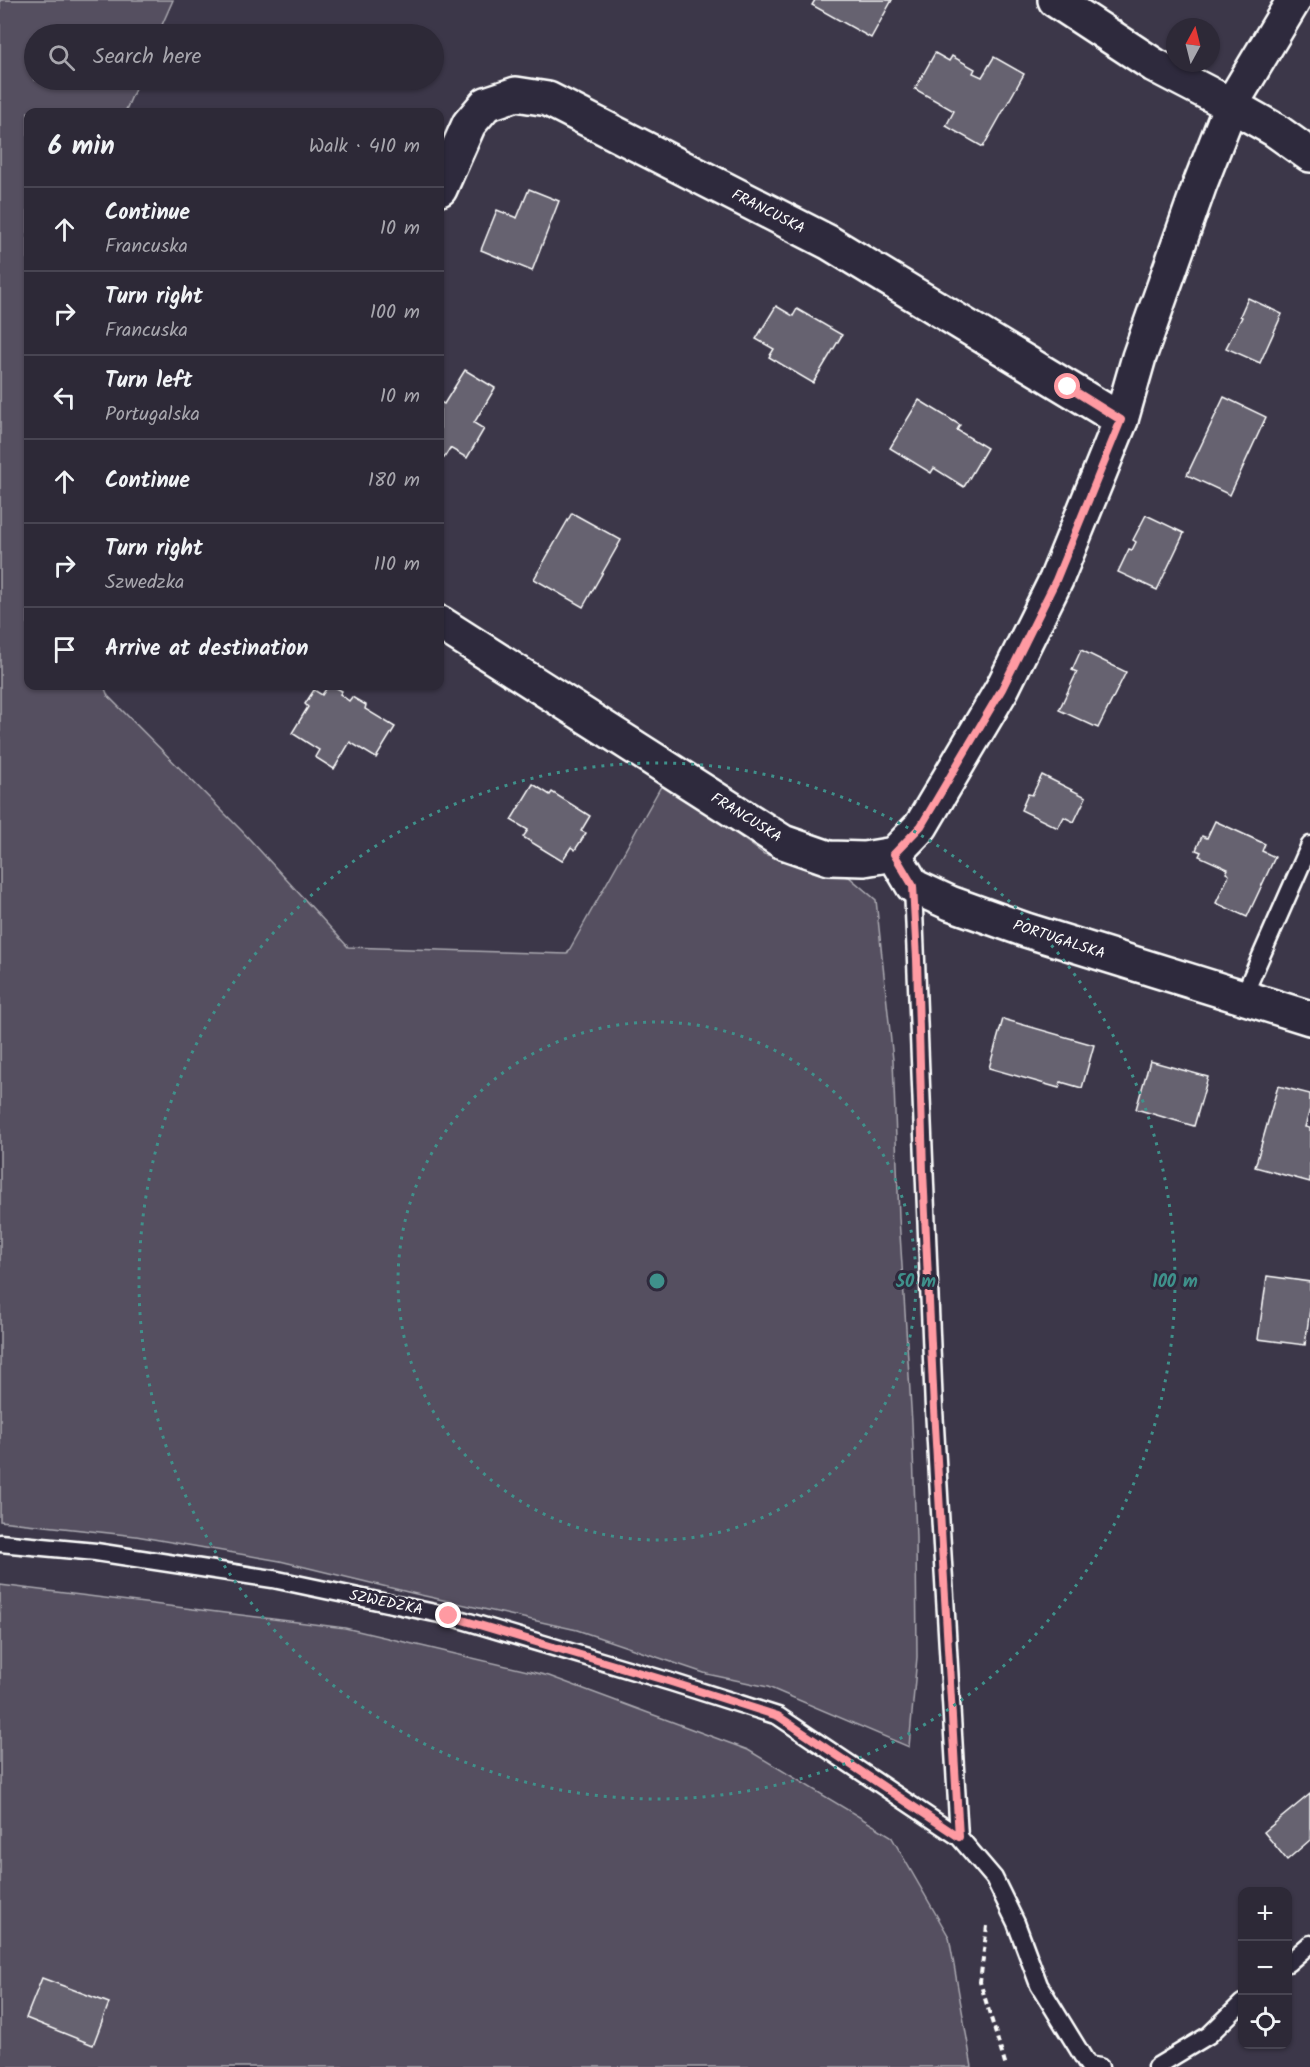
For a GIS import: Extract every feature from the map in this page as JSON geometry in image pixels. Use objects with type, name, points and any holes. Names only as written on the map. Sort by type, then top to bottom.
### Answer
[{"type":"street","points":[[1055,0],[1154,66],[1275,130],[1310,155]]},
{"type":"street","points":[[913,886],[894,854],[921,826],[1002,689],[1056,580],[1121,420],[1147,336],[1200,184],[1231,105],[1294,0]]},
{"type":"street","name":"FRANCUSKA","points":[[444,180],[469,124],[486,104],[516,94],[548,99],[828,242],[1121,420]]},
{"type":"street","name":"FRANCUSKA","points":[[444,626],[783,842],[829,858],[864,860],[894,854]]},
{"type":"street","name":"PORTUGALSKA","points":[[913,886],[950,903],[1026,930],[1310,1017]]},
{"type":"lane","points":[[1243,997],[1310,845]]},
{"type":"lane","points":[[913,886],[933,1373],[959,1837]]},
{"type":"lane","name":"SZWEDZKA","points":[[0,1543],[96,1552],[273,1579],[449,1616],[778,1716],[959,1837],[994,1878],[1016,1923],[1039,1985],[1088,2065],[1100,2067]]},
{"type":"lane","points":[[1292,1959],[1310,1944]]},
{"type":"lane","points":[[1156,2067],[1209,2035],[1238,2007]]},
{"type":"path","points":[[994,1878],[980,1982],[1006,2067]]},
{"type":"shaded area","points":[[0,0],[173,0],[162,24],[24,24],[24,90],[135,90],[127,108],[24,108],[24,690],[106,690],[108,696],[242,831],[348,947],[567,954],[664,781],[764,854],[849,877],[876,900],[893,1060],[899,1218],[912,1423],[917,1657],[909,1747],[768,1687],[707,1674],[577,1630],[280,1561],[136,1536],[0,1521]]},
{"type":"shaded area","points":[[0,1585],[345,1628],[549,1676],[748,1750],[891,1836],[949,1937],[972,2067],[0,2067]]},
{"type":"building","points":[[815,0],[892,0],[871,38],[812,5]]},
{"type":"building","points":[[935,53],[949,61],[952,56],[975,69],[973,73],[982,77],[994,57],[1024,74],[983,147],[946,126],[954,111],[915,89]]},
{"type":"building","points":[[529,189],[559,201],[532,271],[481,250],[497,210],[517,218]]},
{"type":"building","points":[[1248,298],[1282,314],[1260,363],[1226,348],[1242,317],[1240,316]]},
{"type":"building","points":[[776,306],[793,316],[797,309],[842,335],[813,383],[769,357],[774,349],[756,339]]},
{"type":"building","points":[[465,370],[495,388],[474,423],[484,429],[467,458],[450,448],[444,458],[444,404]]},
{"type":"building","points":[[1224,397],[1266,417],[1230,495],[1187,475]]},
{"type":"building","points":[[919,400],[960,425],[957,430],[987,448],[964,487],[934,468],[931,473],[890,448]]},
{"type":"building","points":[[572,513],[621,540],[583,607],[534,579]]},
{"type":"building","points":[[1146,515],[1184,533],[1157,590],[1118,572],[1129,549],[1132,550],[1136,542],[1133,540]]},
{"type":"building","points":[[1081,650],[1126,672],[1098,728],[1059,710],[1077,672],[1072,670]]},
{"type":"building","points":[[314,690],[322,695],[325,690],[340,690],[342,691],[340,694],[349,701],[352,697],[366,705],[365,709],[395,727],[376,758],[350,742],[334,769],[315,757],[319,750],[292,733],[308,707],[305,704]]},
{"type":"building","points":[[1042,775],[1086,797],[1074,822],[1064,817],[1058,828],[1021,810],[1028,794],[1032,795]]},
{"type":"building","points":[[533,784],[550,795],[552,792],[590,816],[581,831],[586,833],[575,850],[571,847],[562,861],[523,837],[528,830],[511,820]]},
{"type":"building","points":[[1215,821],[1265,844],[1262,851],[1275,857],[1247,917],[1216,903],[1229,875],[1226,873],[1228,869],[1199,856],[1201,852],[1196,850],[1202,836],[1207,838]]},
{"type":"building","points":[[1003,1019],[1094,1045],[1082,1088],[1061,1082],[1059,1088],[989,1068]]},
{"type":"building","points":[[1150,1061],[1208,1077],[1194,1126],[1136,1109]]},
{"type":"building","points":[[1278,1086],[1310,1094],[1310,1109],[1305,1127],[1310,1128],[1310,1182],[1255,1167]]},
{"type":"building","points":[[1267,1276],[1310,1282],[1310,1309],[1305,1345],[1258,1339]]},
{"type":"building","points":[[1310,1794],[1310,1840],[1287,1860],[1264,1832]]},
{"type":"building","points":[[42,1978],[109,2003],[93,2045],[26,2018]]},
{"type":"route","points":[[449,1616],[778,1716],[959,1837],[934,1409],[913,886],[894,854],[921,826],[1002,689],[1056,580],[1121,420],[1068,387]]}]
